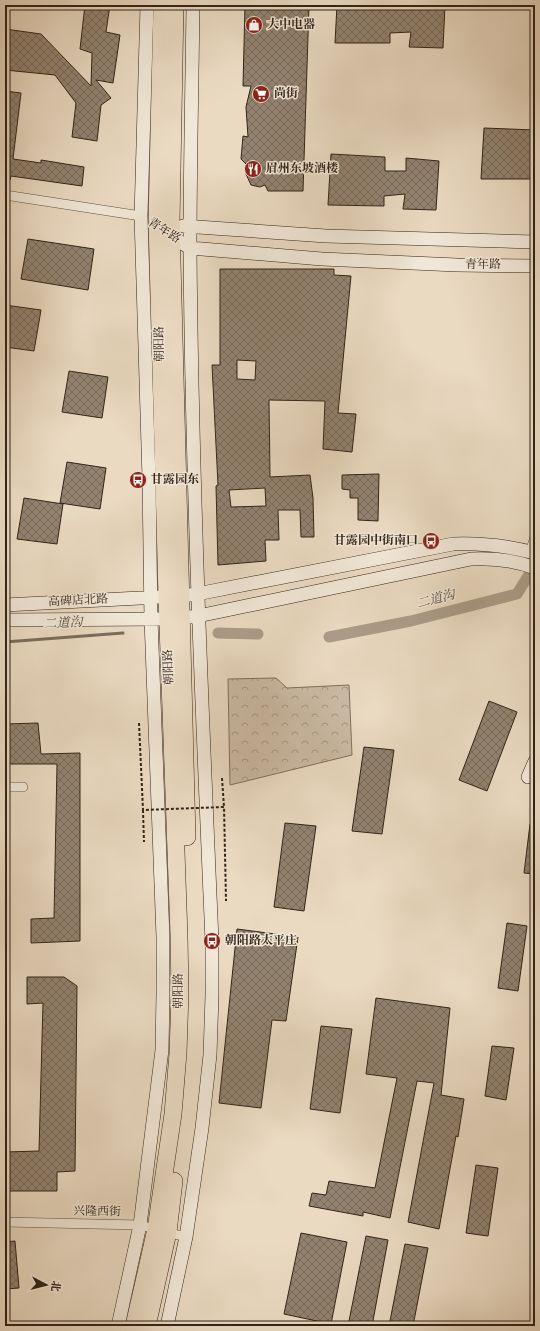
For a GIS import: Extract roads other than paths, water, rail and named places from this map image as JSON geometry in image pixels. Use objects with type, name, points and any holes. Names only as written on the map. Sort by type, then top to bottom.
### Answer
[{"type":"highway","name":"朝阳路","points":[[134,1326],[154,1228],[183,1116],[189,1052],[190,936],[174,596],[164,227],[162,5]]},
{"type":"highway","name":"朝阳路","points":[[164,227],[175,5]]},
{"type":"highway","name":"朝阳路","points":[[147,1326],[154,1228]]},
{"type":"street","name":"朝阳路","points":[[147,5],[141,216],[175,618],[212,941],[210,1055],[202,1128],[186,1237],[167,1326]]},
{"type":"street","name":"朝阳路","points":[[174,596],[190,248],[193,5]]},
{"type":"street","points":[[5,196],[141,216]]},
{"type":"street","name":"青年路","points":[[141,216],[164,227],[190,248],[322,259],[457,265],[535,266]]},
{"type":"street","name":"青年路","points":[[164,227],[190,227],[326,236],[535,242]]},
{"type":"street","points":[[533,553],[535,537]]},
{"type":"street","name":"高碑店北路","points":[[5,605],[174,596],[453,544],[508,547],[533,553]]},
{"type":"street","name":"高碑店北路","points":[[5,620],[175,618],[471,559],[488,558],[506,560],[532,567]]},
{"type":"street","name":"朝阳路","points":[[118,1326],[154,1228],[162,1050],[164,937],[175,618]]},
{"type":"street","points":[[528,777],[535,761]]},
{"type":"street","points":[[5,787],[23,787]]},
{"type":"street","name":"兴隆西街","points":[[5,1222],[154,1228],[186,1237]]},
{"type":"waterway","name":"二道沟","points":[[329,637],[411,621],[517,594],[535,565]]},
{"type":"waterway","name":"二道沟","points":[[5,642],[123,633]]},
{"type":"waterway","name":"二道沟","points":[[218,633],[258,634]]},
{"type":"place","name":"大中电器","points":[[254,25]]},
{"type":"place","name":"尚街","points":[[261,94]]},
{"type":"place","name":"眉州东坡酒楼","points":[[253,169]]},
{"type":"place","name":"甘露园东","points":[[138,480]]},
{"type":"place","name":"甘露园中街南口","points":[[431,541]]},
{"type":"place","name":"朝阳路太平庄","points":[[212,941]]}]
